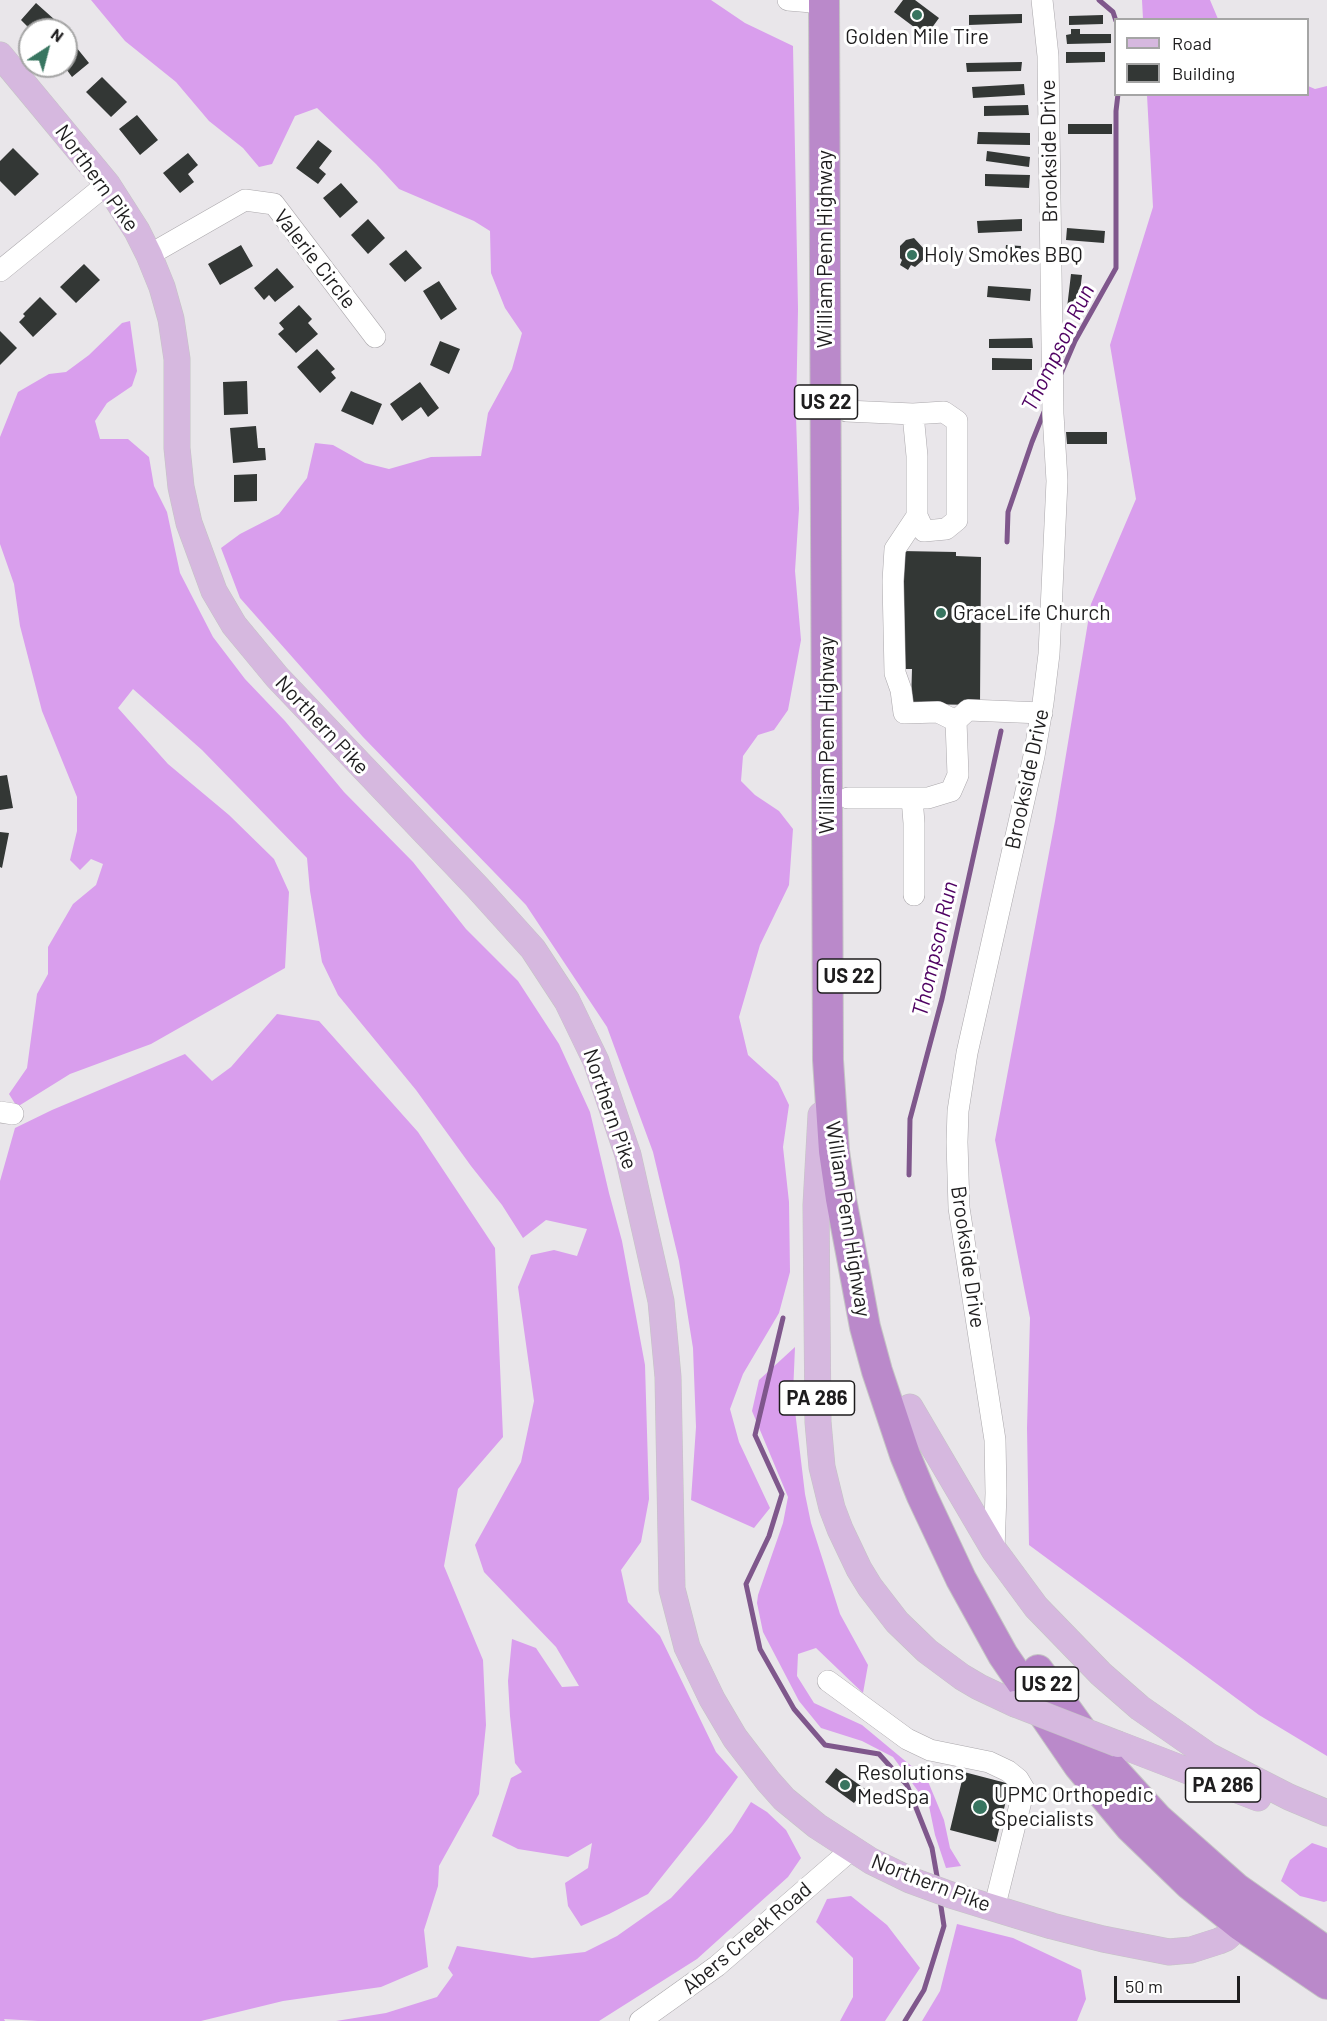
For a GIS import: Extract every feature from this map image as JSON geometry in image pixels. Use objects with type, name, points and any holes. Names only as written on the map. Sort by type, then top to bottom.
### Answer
[{"type":"highway","name":"William Penn Highway","points":[[831,1],[846,411],[849,1059],[855,1149],[875,1275],[886,1322],[910,1407],[941,1487],[979,1570],[1010,1626],[1051,1689],[1097,1752],[1158,1819],[1216,1871],[1250,1916],[1327,1984]]},
{"type":"highway","name":"William Penn Highway","points":[[831,1],[828,1010],[831,1116],[847,1240],[865,1327],[905,1455],[927,1506],[981,1617],[1027,1691],[1078,1766],[1149,1847],[1199,1892],[1327,1952]]},
{"type":"main road","name":"Northern Pike","points":[[0,55],[107,184],[137,231],[149,255],[171,319],[177,359],[177,448],[181,487],[189,523],[214,591],[234,625],[277,677],[533,949],[567,1001],[596,1061],[628,1155],[661,1301],[668,1377],[672,1589],[687,1647],[712,1699],[735,1738],[768,1781],[800,1813],[851,1850],[890,1871],[941,1891],[1103,1939],[1169,1952],[1191,1950],[1219,1941],[1250,1916]]},
{"type":"main road","name":"PA 286","points":[[828,1010],[816,1205],[818,1422],[822,1467],[827,1488],[840,1529],[870,1587],[897,1622],[927,1651],[979,1687],[1015,1704],[1327,1825]]},
{"type":"main road","name":"PA 286","points":[[910,1407],[994,1550],[1014,1579],[1058,1631],[1101,1674],[1140,1708],[1209,1756],[1281,1793],[1327,1813]]},
{"type":"street","points":[[788,0],[831,1]]},
{"type":"street","name":"Brookside Drive","points":[[994,1550],[996,1493],[994,1440],[959,1208],[958,1111],[967,1053],[1034,756],[1049,654],[1057,481],[1053,414],[1048,56],[1042,0]]},
{"type":"street","points":[[0,271],[107,184]]},
{"type":"street","name":"Valerie Circle","points":[[149,255],[245,200],[274,204],[375,338]]},
{"type":"street","points":[[846,411],[913,414],[944,412],[957,421],[957,520],[946,529],[924,531],[917,516],[917,456],[913,414]]},
{"type":"street","points":[[917,516],[895,549],[893,581],[895,674],[901,690],[904,713],[938,712],[956,721]]},
{"type":"street","points":[[848,798],[928,798],[951,791],[958,775],[956,721],[968,710],[1041,713]]},
{"type":"street","points":[[912,798],[914,895]]},
{"type":"street","points":[[828,1681],[907,1738],[930,1750],[989,1762],[1008,1771],[1018,1779],[1024,1789],[994,1908]]},
{"type":"street","name":"Abers Creek Road","points":[[640,2021],[717,1966],[851,1850]]},
{"type":"shaded area","points":[[91,0],[711,0],[745,23],[793,46],[799,509],[795,571],[801,640],[788,710],[774,730],[758,735],[743,756],[741,781],[755,795],[779,811],[793,829],[789,885],[760,945],[739,1017],[748,1055],[778,1082],[789,1105],[783,1147],[789,1202],[790,1272],[779,1313],[743,1374],[730,1409],[739,1442],[770,1508],[754,1528],[691,1500],[696,1427],[693,1348],[679,1261],[653,1152],[607,1027],[526,905],[363,737],[240,598],[221,548],[240,534],[279,514],[307,478],[315,443],[333,445],[365,463],[389,469],[431,457],[481,456],[488,413],[512,369],[522,333],[505,308],[491,273],[490,231],[474,221],[399,189],[317,108],[295,116],[272,164],[259,167],[243,148],[209,121],[176,82],[125,41]]},
{"type":"shaded area","points":[[1142,0],[1210,0],[1218,18],[1143,18]]},
{"type":"shaded area","points":[[1309,86],[1315,89],[1327,86],[1327,1756],[1259,1715],[1029,1545],[1027,1428],[1030,1318],[995,1140],[1055,821],[1091,604],[1136,499],[1110,345],[1153,207],[1147,96],[1309,96]]},
{"type":"shaded area","points":[[130,321],[137,371],[132,386],[107,403],[95,421],[100,439],[128,439],[149,457],[154,486],[167,512],[180,573],[213,637],[245,679],[285,721],[344,792],[413,862],[466,929],[518,981],[559,1044],[590,1112],[622,1241],[645,1365],[649,1499],[641,1542],[621,1570],[628,1602],[660,1636],[716,1752],[738,1777],[648,1894],[581,1926],[568,1906],[565,1883],[588,1868],[592,1843],[568,1857],[518,1849],[492,1836],[511,1778],[522,1772],[515,1763],[510,1716],[508,1681],[512,1639],[536,1648],[562,1687],[579,1686],[556,1647],[484,1572],[475,1545],[521,1462],[534,1401],[518,1287],[531,1255],[554,1250],[577,1256],[587,1229],[546,1220],[523,1238],[502,1205],[416,1090],[338,995],[322,962],[307,858],[202,750],[133,689],[118,708],[168,764],[229,815],[274,859],[289,892],[285,968],[151,1044],[70,1074],[17,1107],[9,1094],[27,1068],[37,994],[48,974],[48,947],[73,904],[96,885],[103,864],[91,859],[80,870],[70,860],[77,831],[77,797],[42,711],[20,626],[14,584],[0,544],[0,437],[18,392],[49,374],[66,372],[89,355],[122,323]]},
{"type":"shaded area","points":[[277,1014],[319,1021],[418,1132],[495,1248],[503,1437],[458,1489],[444,1566],[483,1660],[486,1725],[479,1794],[439,1866],[438,1886],[424,1930],[428,1967],[381,1987],[283,2001],[201,2021],[4,2019],[5,2021],[0,2021],[0,1181],[15,1128],[185,1054],[212,1081],[231,1067]]},
{"type":"shaded area","points":[[795,1347],[793,1394],[805,1494],[811,1523],[840,1614],[868,1665],[863,1693],[816,1648],[798,1654],[797,1676],[814,1703],[862,1725],[927,1779],[944,1820],[950,1848],[961,1866],[946,1868],[935,1835],[929,1806],[893,1757],[862,1741],[821,1728],[799,1701],[763,1632],[757,1603],[758,1595],[783,1523],[788,1497],[752,1411],[759,1380]]},
{"type":"shaded area","points":[[751,1802],[767,1812],[786,1830],[801,1858],[788,1877],[697,1959],[599,2021],[336,2021],[386,2013],[437,1997],[453,1975],[448,1968],[457,1946],[532,1958],[585,1952],[617,1936],[671,1898],[732,1832]]},
{"type":"shaded area","points":[[1312,1843],[1327,1848],[1327,1901],[1324,1902],[1300,1896],[1281,1881],[1290,1860]]},
{"type":"shaded area","points":[[851,1896],[887,1925],[920,1968],[885,2021],[840,2021],[853,1997],[853,1958],[816,1922],[827,1899]]},
{"type":"shaded area","points":[[957,1924],[1013,1938],[1081,1970],[1086,1999],[1077,2021],[922,2021],[940,1991]]},
{"type":"building","name":"Golden Mile Tire","points":[[903,0],[915,0],[939,18],[926,36],[894,12]]},
{"type":"building","points":[[36,3],[53,18],[23,18]]},
{"type":"building","points":[[1022,14],[1022,23],[969,25],[969,15]]},
{"type":"building","points":[[1103,15],[1103,24],[1069,25],[1069,16]]},
{"type":"building","points":[[1071,29],[1080,29],[1080,34],[1111,34],[1111,43],[1067,44],[1066,35],[1071,34]]},
{"type":"building","points":[[78,49],[89,63],[78,72]]},
{"type":"building","points":[[1066,52],[1105,52],[1105,62],[1066,63]]},
{"type":"building","points":[[1022,62],[1021,71],[967,72],[966,63]]},
{"type":"building","points":[[102,77],[127,102],[111,117],[86,92]]},
{"type":"building","points":[[1024,84],[1025,95],[973,98],[972,87]]},
{"type":"building","points":[[1028,105],[1029,115],[984,116],[984,106]]},
{"type":"building","points":[[137,115],[158,140],[140,155],[119,129]]},
{"type":"building","points":[[1068,124],[1112,124],[1112,134],[1068,134]]},
{"type":"building","points":[[978,132],[1030,133],[1030,145],[977,144]]},
{"type":"building","points":[[318,140],[332,151],[319,168],[326,174],[318,184],[296,168]]},
{"type":"building","points":[[13,148],[39,174],[15,196],[0,181],[0,161]]},
{"type":"building","points":[[987,151],[1030,157],[1029,167],[986,161]]},
{"type":"building","points":[[188,153],[198,165],[188,174],[194,182],[180,193],[163,173]]},
{"type":"building","points":[[985,174],[1030,175],[1029,188],[985,186]]},
{"type":"building","points":[[341,183],[358,202],[340,218],[323,198]]},
{"type":"building","points":[[368,219],[385,238],[368,254],[351,235]]},
{"type":"building","points":[[1022,219],[1022,231],[978,233],[977,221]]},
{"type":"building","points":[[1067,228],[1105,231],[1104,243],[1066,240]]},
{"type":"building","name":"Holy Smokes BBQ","points":[[914,238],[925,250],[924,259],[915,267],[911,265],[908,270],[900,265],[902,260],[900,246],[906,240]]},
{"type":"building","points":[[241,245],[253,266],[220,285],[208,264]]},
{"type":"building","points":[[1006,245],[1021,246],[1019,264],[1004,262]]},
{"type":"building","points":[[406,250],[422,268],[405,282],[389,264]]},
{"type":"building","points":[[84,264],[100,280],[76,303],[60,287]]},
{"type":"building","points":[[277,268],[294,287],[275,302],[269,295],[264,300],[254,288]]},
{"type":"building","points":[[1071,274],[1082,275],[1078,309],[1067,308]]},
{"type":"building","points":[[439,281],[457,309],[441,320],[423,291]]},
{"type":"building","points":[[988,286],[1031,289],[1030,301],[987,297]]},
{"type":"building","points":[[40,297],[57,314],[33,337],[19,322],[25,316],[23,314]]},
{"type":"building","points":[[299,305],[312,319],[308,323],[318,334],[296,353],[278,334],[284,329],[279,323]]},
{"type":"building","points":[[0,331],[17,348],[0,365]]},
{"type":"building","points":[[1032,338],[1033,348],[989,348],[989,339]]},
{"type":"building","points":[[440,341],[460,349],[449,374],[430,365]]},
{"type":"building","points":[[317,349],[335,369],[331,372],[336,378],[320,393],[297,367]]},
{"type":"building","points":[[992,358],[1032,359],[1032,370],[992,370]]},
{"type":"building","points":[[247,381],[248,414],[224,415],[223,382]]},
{"type":"building","points":[[420,382],[439,408],[428,417],[421,407],[402,421],[390,404]]},
{"type":"building","points":[[351,391],[382,404],[373,425],[341,411]]},
{"type":"building","points":[[256,426],[258,448],[265,448],[266,460],[233,463],[230,428]]},
{"type":"building","points":[[1066,432],[1107,432],[1107,444],[1067,444]]},
{"type":"building","points":[[257,474],[257,501],[234,502],[234,475]]},
{"type":"building","name":"GraceLife Church","points":[[901,551],[956,552],[956,556],[981,557],[980,705],[911,704],[912,669],[900,669]]},
{"type":"building","points":[[7,775],[13,808],[0,810],[0,776]]},
{"type":"building","points":[[0,832],[9,833],[2,868],[0,867]]},
{"type":"building","name":"Resolutions MedSpa","points":[[836,1768],[865,1789],[854,1803],[825,1782]]},
{"type":"building","name":"UPMC Orthopedic Specialists","points":[[964,1772],[1010,1784],[996,1842],[950,1830]]},
{"type":"waterway","name":"Thompson Run","points":[[1099,0],[1113,12],[1115,18]]},
{"type":"waterway","name":"Thompson Run","points":[[1060,376],[1075,341],[1116,268],[1118,96]]},
{"type":"waterway","name":"Thompson Run","points":[[1007,542],[1008,512],[1044,412]]},
{"type":"waterway","name":"Thompson Run","points":[[909,1175],[910,1119],[942,999],[1001,731]]},
{"type":"waterway","name":"Thompson Run","points":[[783,1318],[755,1435],[782,1494],[769,1536],[746,1584],[760,1649],[794,1709],[825,1745],[879,1754],[907,1785],[932,1848],[938,1882]]},
{"type":"waterway","name":"Thompson Run","points":[[905,2021],[924,1990],[944,1926],[940,1900]]},
{"type":"place","name":"Golden Mile Tire","points":[[917,15]]},
{"type":"place","name":"Holy Smokes BBQ","points":[[912,255]]},
{"type":"place","name":"GraceLife Church","points":[[941,613]]},
{"type":"place","name":"Resolutions MedSpa","points":[[845,1785]]},
{"type":"place","name":"UPMC Orthopedic Specialists","points":[[980,1807]]}]
